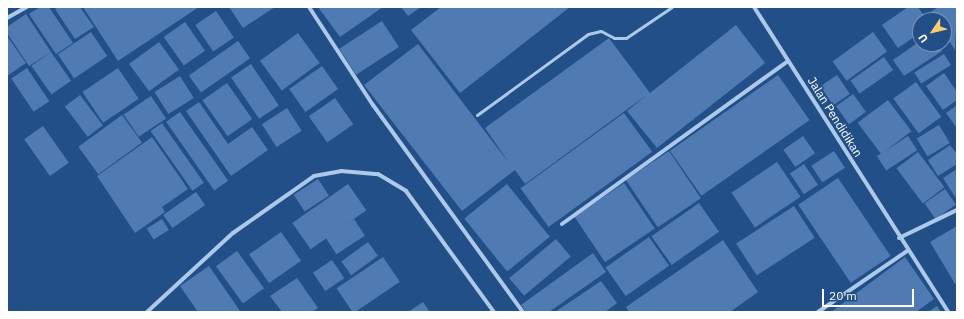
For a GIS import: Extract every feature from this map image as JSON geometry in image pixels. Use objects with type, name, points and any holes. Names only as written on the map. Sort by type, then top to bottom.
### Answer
[{"type":"street","points":[[7,18],[27,7]]},
{"type":"street","points":[[309,7],[373,105],[523,312]]},
{"type":"street","name":"Jalan Pendidikan","points":[[754,7],[906,251],[948,312]]},
{"type":"street","points":[[562,224],[788,61]]},
{"type":"street","points":[[147,312],[233,233],[314,176],[340,171],[378,174],[406,191],[494,312]]},
{"type":"street","points":[[899,238],[957,210]]},
{"type":"street","points":[[818,312],[906,251]]},
{"type":"lane","points":[[477,115],[588,34],[601,31],[614,38],[626,38],[672,7]]},
{"type":"building","points":[[40,7],[49,7],[73,43],[56,54],[29,14]]},
{"type":"building","points":[[58,7],[80,7],[94,27],[75,39],[55,9]]},
{"type":"building","points":[[83,7],[199,7],[118,61]]},
{"type":"building","points":[[229,7],[275,7],[243,28]]},
{"type":"building","points":[[318,7],[383,7],[340,37]]},
{"type":"building","points":[[401,7],[421,7],[408,16]]},
{"type":"building","points":[[441,7],[570,7],[460,93],[411,30]]},
{"type":"building","points":[[908,7],[918,7],[921,12],[912,12],[912,38],[898,48],[882,25]]},
{"type":"building","points":[[938,7],[957,7],[955,50],[952,46],[952,12],[930,12]]},
{"type":"building","points":[[216,11],[234,38],[213,52],[195,25]]},
{"type":"building","points":[[26,14],[51,52],[29,66],[7,33],[7,27]]},
{"type":"building","points":[[382,21],[399,47],[356,75],[339,49]]},
{"type":"building","points":[[185,22],[205,51],[184,66],[164,37]]},
{"type":"building","points":[[736,25],[765,63],[657,148],[627,111],[648,94],[525,184],[515,170],[462,211],[364,85],[418,44],[509,163],[485,128],[609,38],[650,93]]},
{"type":"building","points":[[91,32],[107,56],[74,78],[58,54]]},
{"type":"building","points":[[873,32],[887,51],[847,81],[833,61]]},
{"type":"building","points":[[298,33],[320,63],[282,91],[260,61]]},
{"type":"building","points":[[7,36],[26,63],[7,76]]},
{"type":"building","points":[[238,41],[250,58],[201,93],[189,75]]},
{"type":"building","points":[[159,42],[179,70],[149,91],[129,64]]},
{"type":"building","points":[[912,47],[912,52],[940,52],[904,76],[893,60]]},
{"type":"building","points":[[51,52],[71,81],[51,94],[31,66]]},
{"type":"building","points":[[944,54],[951,65],[921,84],[914,73]]},
{"type":"building","points":[[884,57],[893,70],[860,94],[850,81]]},
{"type":"building","points":[[251,64],[279,105],[259,119],[231,77]]},
{"type":"building","points":[[322,66],[338,89],[305,112],[289,89]]},
{"type":"building","points":[[27,68],[49,101],[34,112],[11,79]]},
{"type":"building","points":[[118,68],[139,99],[103,123],[82,92]]},
{"type":"building","points":[[944,73],[957,92],[957,100],[943,110],[926,86]]},
{"type":"building","points":[[778,75],[810,120],[701,196],[670,151]]},
{"type":"building","points":[[837,75],[850,94],[833,105],[820,86]]},
{"type":"building","points":[[180,76],[194,98],[168,114],[155,92]]},
{"type":"building","points":[[916,82],[941,117],[919,133],[893,98]]},
{"type":"building","points":[[227,83],[252,119],[228,136],[202,100]]},
{"type":"building","points":[[853,94],[866,112],[849,124],[836,106]]},
{"type":"building","points":[[80,95],[103,125],[88,137],[65,106]]},
{"type":"building","points":[[151,96],[166,118],[139,137],[124,114]]},
{"type":"building","points":[[335,98],[353,124],[327,143],[309,116]]},
{"type":"building","points":[[888,100],[911,131],[881,154],[858,123]]},
{"type":"building","points":[[199,102],[228,144],[252,127],[268,150],[231,176],[186,111]]},
{"type":"building","points":[[957,105],[957,126],[956,127],[946,113]]},
{"type":"building","points":[[287,108],[302,131],[277,147],[262,124]]},
{"type":"building","points":[[180,112],[228,181],[214,191],[166,122]]},
{"type":"building","points":[[624,113],[652,152],[549,227],[520,188]]},
{"type":"building","points":[[122,115],[142,143],[98,174],[78,147]]},
{"type":"building","points":[[162,123],[204,183],[192,191],[151,131]]},
{"type":"building","points":[[939,125],[950,143],[928,156],[917,138]]},
{"type":"building","points":[[43,126],[69,163],[50,176],[24,139]]},
{"type":"building","points":[[803,136],[815,153],[795,167],[783,150]]},
{"type":"building","points":[[908,136],[917,150],[886,170],[877,156]]},
{"type":"building","points":[[152,137],[188,189],[162,207],[165,212],[135,233],[97,176]]},
{"type":"building","points":[[950,145],[957,154],[957,164],[938,176],[928,160]]},
{"type":"building","points":[[669,151],[701,198],[658,227],[626,180]]},
{"type":"building","points":[[834,151],[845,168],[822,182],[811,166]]},
{"type":"building","points":[[918,152],[944,187],[923,203],[896,168]]},
{"type":"building","points":[[777,162],[800,197],[755,228],[731,193]]},
{"type":"building","points":[[804,164],[818,185],[804,194],[790,174]]},
{"type":"building","points":[[957,169],[957,200],[943,178]]},
{"type":"building","points":[[838,178],[891,256],[851,283],[798,205]]},
{"type":"building","points":[[318,179],[329,196],[305,212],[294,195]]},
{"type":"building","points":[[624,183],[655,229],[605,262],[574,217]]},
{"type":"building","points":[[348,184],[366,210],[311,249],[292,223]]},
{"type":"building","points":[[507,184],[550,237],[507,271],[464,219]]},
{"type":"building","points":[[945,189],[956,205],[935,219],[925,203]]},
{"type":"building","points":[[196,192],[205,205],[172,228],[163,215]]},
{"type":"building","points":[[699,203],[719,232],[672,265],[651,236]]},
{"type":"building","points":[[794,206],[815,238],[757,275],[736,244]]},
{"type":"building","points":[[162,219],[169,230],[154,240],[147,229]]},
{"type":"building","points":[[354,219],[365,236],[336,254],[325,238]]},
{"type":"building","points":[[957,226],[957,287],[930,242]]},
{"type":"building","points":[[281,232],[301,261],[269,283],[249,254]]},
{"type":"building","points":[[649,237],[669,266],[626,296],[606,267]]},
{"type":"building","points":[[556,239],[571,257],[524,296],[509,278]]},
{"type":"building","points":[[723,240],[758,292],[730,312],[629,312],[626,307]]},
{"type":"building","points":[[368,242],[378,256],[351,275],[341,261]]},
{"type":"building","points":[[237,251],[264,288],[243,303],[216,266]]},
{"type":"building","points":[[593,253],[606,272],[549,312],[526,312],[521,305]]},
{"type":"building","points":[[383,257],[400,282],[355,312],[353,312],[337,288]]},
{"type":"building","points":[[905,257],[934,299],[916,312],[831,312]]},
{"type":"building","points":[[332,260],[344,278],[325,291],[313,273]]},
{"type":"building","points":[[209,266],[240,311],[198,312],[180,286]]},
{"type":"building","points":[[297,278],[318,308],[312,312],[282,312],[270,296]]},
{"type":"building","points":[[601,281],[617,303],[605,312],[555,312]]},
{"type":"building","points":[[423,302],[430,312],[408,312]]},
{"type":"building","points":[[937,306],[941,312],[928,312]]}]
